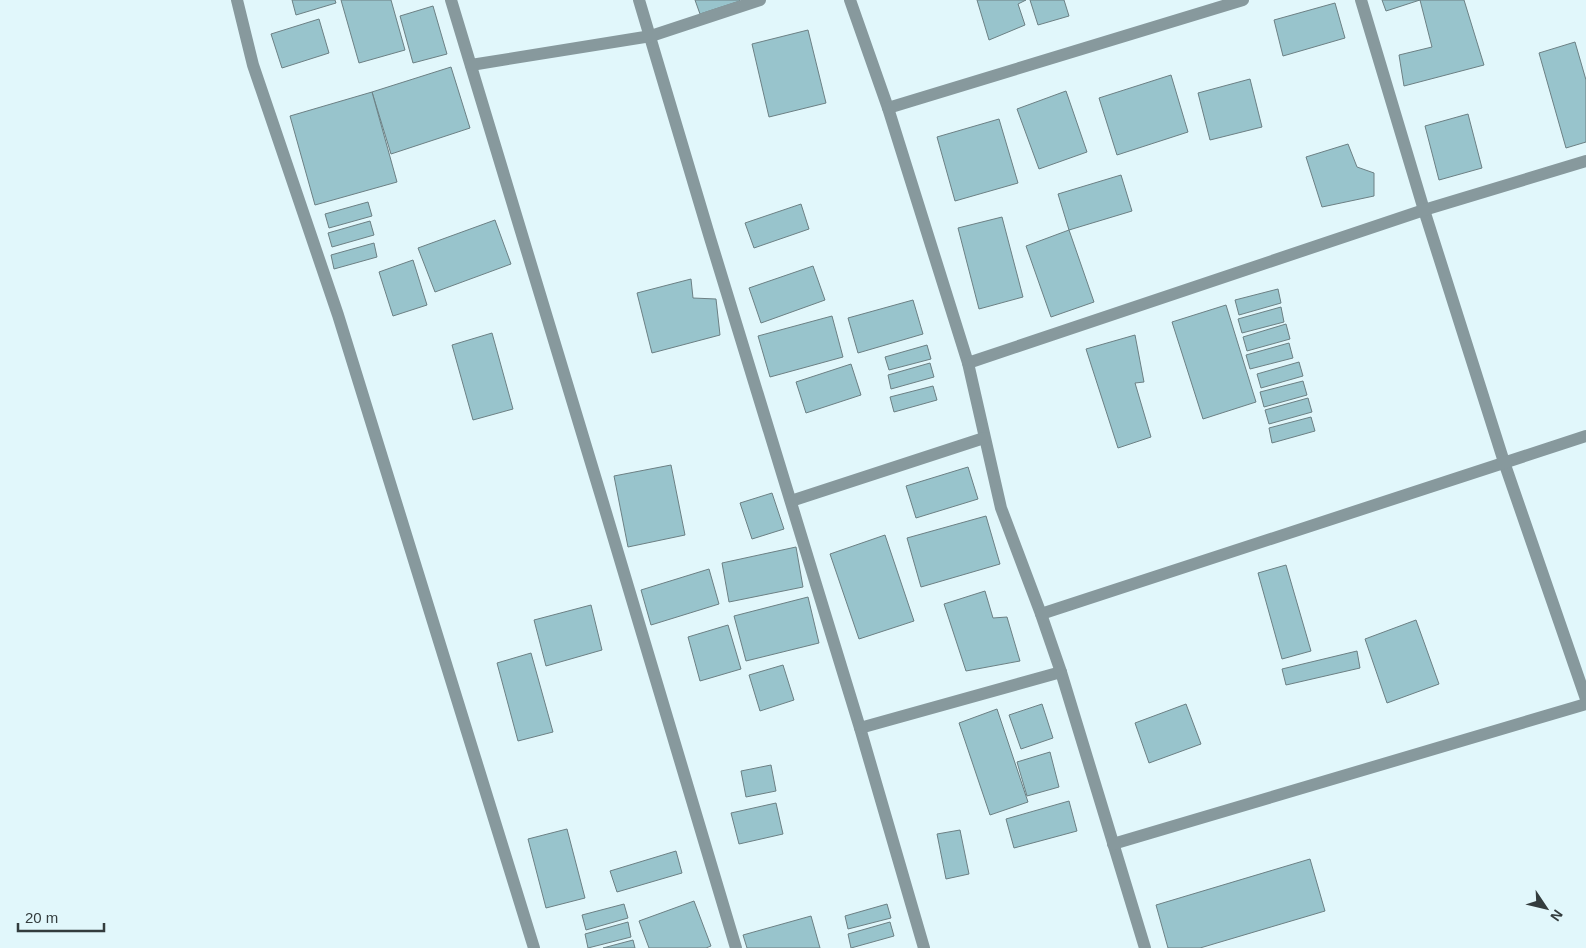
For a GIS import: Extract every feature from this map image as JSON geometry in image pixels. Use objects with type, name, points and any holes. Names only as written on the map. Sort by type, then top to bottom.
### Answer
[{"type":"street","points":[[237,0],[253,65],[338,316],[534,948]]},
{"type":"street","points":[[451,0],[736,948]]},
{"type":"street","points":[[639,0],[860,728],[924,948]]},
{"type":"street","points":[[471,65],[651,36],[760,0]]},
{"type":"street","points":[[850,0],[888,108],[968,363],[1001,508],[1061,672],[1145,948]]},
{"type":"street","points":[[888,108],[1243,0]]},
{"type":"street","points":[[1362,0],[1424,210],[1504,462],[1586,699]]},
{"type":"street","points":[[968,363],[1424,210],[1586,161]]},
{"type":"street","points":[[1041,614],[1586,436]]},
{"type":"street","points":[[790,501],[984,438]]},
{"type":"street","points":[[860,728],[1061,672]]},
{"type":"street","points":[[1113,844],[1586,704]]},
{"type":"building","points":[[292,0],[335,0],[336,3],[296,15]]},
{"type":"building","points":[[341,0],[391,0],[405,50],[359,63]]},
{"type":"building","points":[[695,0],[739,0],[740,1],[700,14]]},
{"type":"building","points":[[977,0],[1026,0],[1018,4],[1025,25],[989,40]]},
{"type":"building","points":[[1030,0],[1064,0],[1069,16],[1038,25]]},
{"type":"building","points":[[1382,0],[1420,0],[1386,11]]},
{"type":"building","points":[[1420,0],[1464,0],[1484,65],[1404,86],[1399,55],[1432,47]]},
{"type":"building","points":[[1335,3],[1345,38],[1283,56],[1274,20]]},
{"type":"building","points":[[433,6],[447,54],[413,63],[400,16]]},
{"type":"building","points":[[319,19],[329,53],[282,68],[271,34]]},
{"type":"building","points":[[808,30],[826,103],[769,117],[752,44]]},
{"type":"building","points":[[1575,42],[1586,80],[1586,142],[1566,148],[1539,53]]},
{"type":"building","points":[[451,67],[470,128],[391,154],[372,92]]},
{"type":"building","points":[[1171,75],[1188,132],[1117,155],[1099,98]]},
{"type":"building","points":[[1250,79],[1262,127],[1210,140],[1198,93]]},
{"type":"building","points":[[1066,91],[1087,152],[1039,169],[1017,109]]},
{"type":"building","points":[[372,92],[397,182],[315,205],[290,116]]},
{"type":"building","points":[[1468,114],[1482,168],[1439,180],[1425,126]]},
{"type":"building","points":[[999,119],[1018,183],[955,201],[937,137]]},
{"type":"building","points":[[1348,144],[1357,167],[1374,173],[1374,196],[1322,207],[1306,157]]},
{"type":"building","points":[[1121,175],[1132,211],[1069,230],[1058,194]]},
{"type":"building","points":[[368,202],[372,216],[329,228],[325,214]]},
{"type":"building","points":[[801,204],[809,229],[754,248],[745,223]]},
{"type":"building","points":[[1002,217],[1023,297],[979,309],[958,228]]},
{"type":"building","points":[[495,220],[511,264],[435,292],[418,248]]},
{"type":"building","points":[[370,221],[374,235],[332,247],[328,233]]},
{"type":"building","points":[[1069,230],[1094,302],[1051,317],[1026,246]]},
{"type":"building","points":[[374,243],[377,257],[334,269],[331,255]]},
{"type":"building","points":[[413,260],[427,305],[393,316],[379,272]]},
{"type":"building","points":[[813,266],[825,300],[761,323],[749,288]]},
{"type":"building","points":[[691,279],[693,298],[716,299],[720,335],[652,353],[637,293]]},
{"type":"building","points":[[1278,289],[1281,303],[1239,315],[1235,300]]},
{"type":"building","points":[[913,300],[923,334],[858,353],[848,318]]},
{"type":"building","points":[[1226,305],[1256,402],[1203,419],[1172,322]]},
{"type":"building","points":[[1281,307],[1284,322],[1242,333],[1238,319]]},
{"type":"building","points":[[832,316],[843,357],[770,377],[758,336]]},
{"type":"building","points":[[1286,324],[1290,339],[1247,351],[1243,337]]},
{"type":"building","points":[[492,333],[513,409],[473,420],[452,345]]},
{"type":"building","points":[[1135,335],[1144,382],[1135,383],[1151,437],[1118,448],[1086,349]]},
{"type":"building","points":[[1289,343],[1293,358],[1250,369],[1246,355]]},
{"type":"building","points":[[927,345],[931,359],[889,370],[885,357]]},
{"type":"building","points":[[1299,362],[1303,376],[1261,388],[1257,374]]},
{"type":"building","points":[[930,363],[934,377],[891,389],[888,375]]},
{"type":"building","points":[[851,364],[861,395],[806,413],[796,382]]},
{"type":"building","points":[[1303,381],[1307,395],[1264,407],[1260,392]]},
{"type":"building","points":[[933,386],[937,400],[894,412],[890,397]]},
{"type":"building","points":[[1308,398],[1312,412],[1269,424],[1265,410]]},
{"type":"building","points":[[1311,417],[1315,431],[1272,443],[1269,428]]},
{"type":"building","points":[[671,465],[685,535],[628,547],[614,476]]},
{"type":"building","points":[[968,467],[978,499],[916,518],[906,486]]},
{"type":"building","points":[[772,493],[784,529],[752,539],[740,503]]},
{"type":"building","points":[[986,516],[1000,564],[921,587],[907,538]]},
{"type":"building","points":[[885,535],[914,621],[859,639],[830,554]]},
{"type":"building","points":[[796,547],[803,587],[729,602],[722,563]]},
{"type":"building","points":[[1286,565],[1311,651],[1282,659],[1258,573]]},
{"type":"building","points":[[709,569],[719,604],[651,625],[641,590]]},
{"type":"building","points":[[985,591],[993,618],[1007,617],[1020,661],[966,671],[944,604]]},
{"type":"building","points":[[808,597],[819,643],[746,661],[734,616]]},
{"type":"building","points":[[591,605],[602,650],[546,666],[534,620]]},
{"type":"building","points":[[1416,620],[1439,684],[1387,703],[1365,639]]},
{"type":"building","points":[[728,625],[741,669],[700,681],[688,637]]},
{"type":"building","points":[[1357,651],[1360,668],[1286,685],[1282,669]]},
{"type":"building","points":[[531,653],[553,732],[518,741],[497,663]]},
{"type":"building","points":[[783,665],[794,700],[760,711],[749,675]]},
{"type":"building","points":[[1042,704],[1053,738],[1021,749],[1009,715]]},
{"type":"building","points":[[1186,704],[1201,744],[1149,763],[1135,723]]},
{"type":"building","points":[[997,709],[1028,802],[990,815],[959,723]]},
{"type":"building","points":[[1050,752],[1059,787],[1027,796],[1017,762]]},
{"type":"building","points":[[771,765],[776,791],[746,797],[741,771]]},
{"type":"building","points":[[1069,801],[1077,831],[1014,848],[1006,819]]},
{"type":"building","points":[[776,803],[783,834],[739,844],[731,813]]},
{"type":"building","points":[[567,829],[585,898],[546,908],[528,839]]},
{"type":"building","points":[[960,830],[969,874],[946,879],[937,834]]},
{"type":"building","points":[[676,851],[682,873],[617,892],[610,871]]},
{"type":"building","points":[[1310,859],[1325,911],[1200,948],[1168,948],[1156,905]]},
{"type":"building","points":[[694,901],[711,946],[706,948],[649,948],[639,921]]},
{"type":"building","points":[[624,904],[628,918],[586,930],[582,915]]},
{"type":"building","points":[[887,904],[891,918],[848,929],[845,916]]},
{"type":"building","points":[[811,916],[820,948],[747,948],[743,935]]},
{"type":"building","points":[[628,922],[631,937],[588,948],[585,934]]},
{"type":"building","points":[[890,922],[894,936],[851,948],[848,934]]},
{"type":"building","points":[[633,940],[635,948],[603,948]]}]
